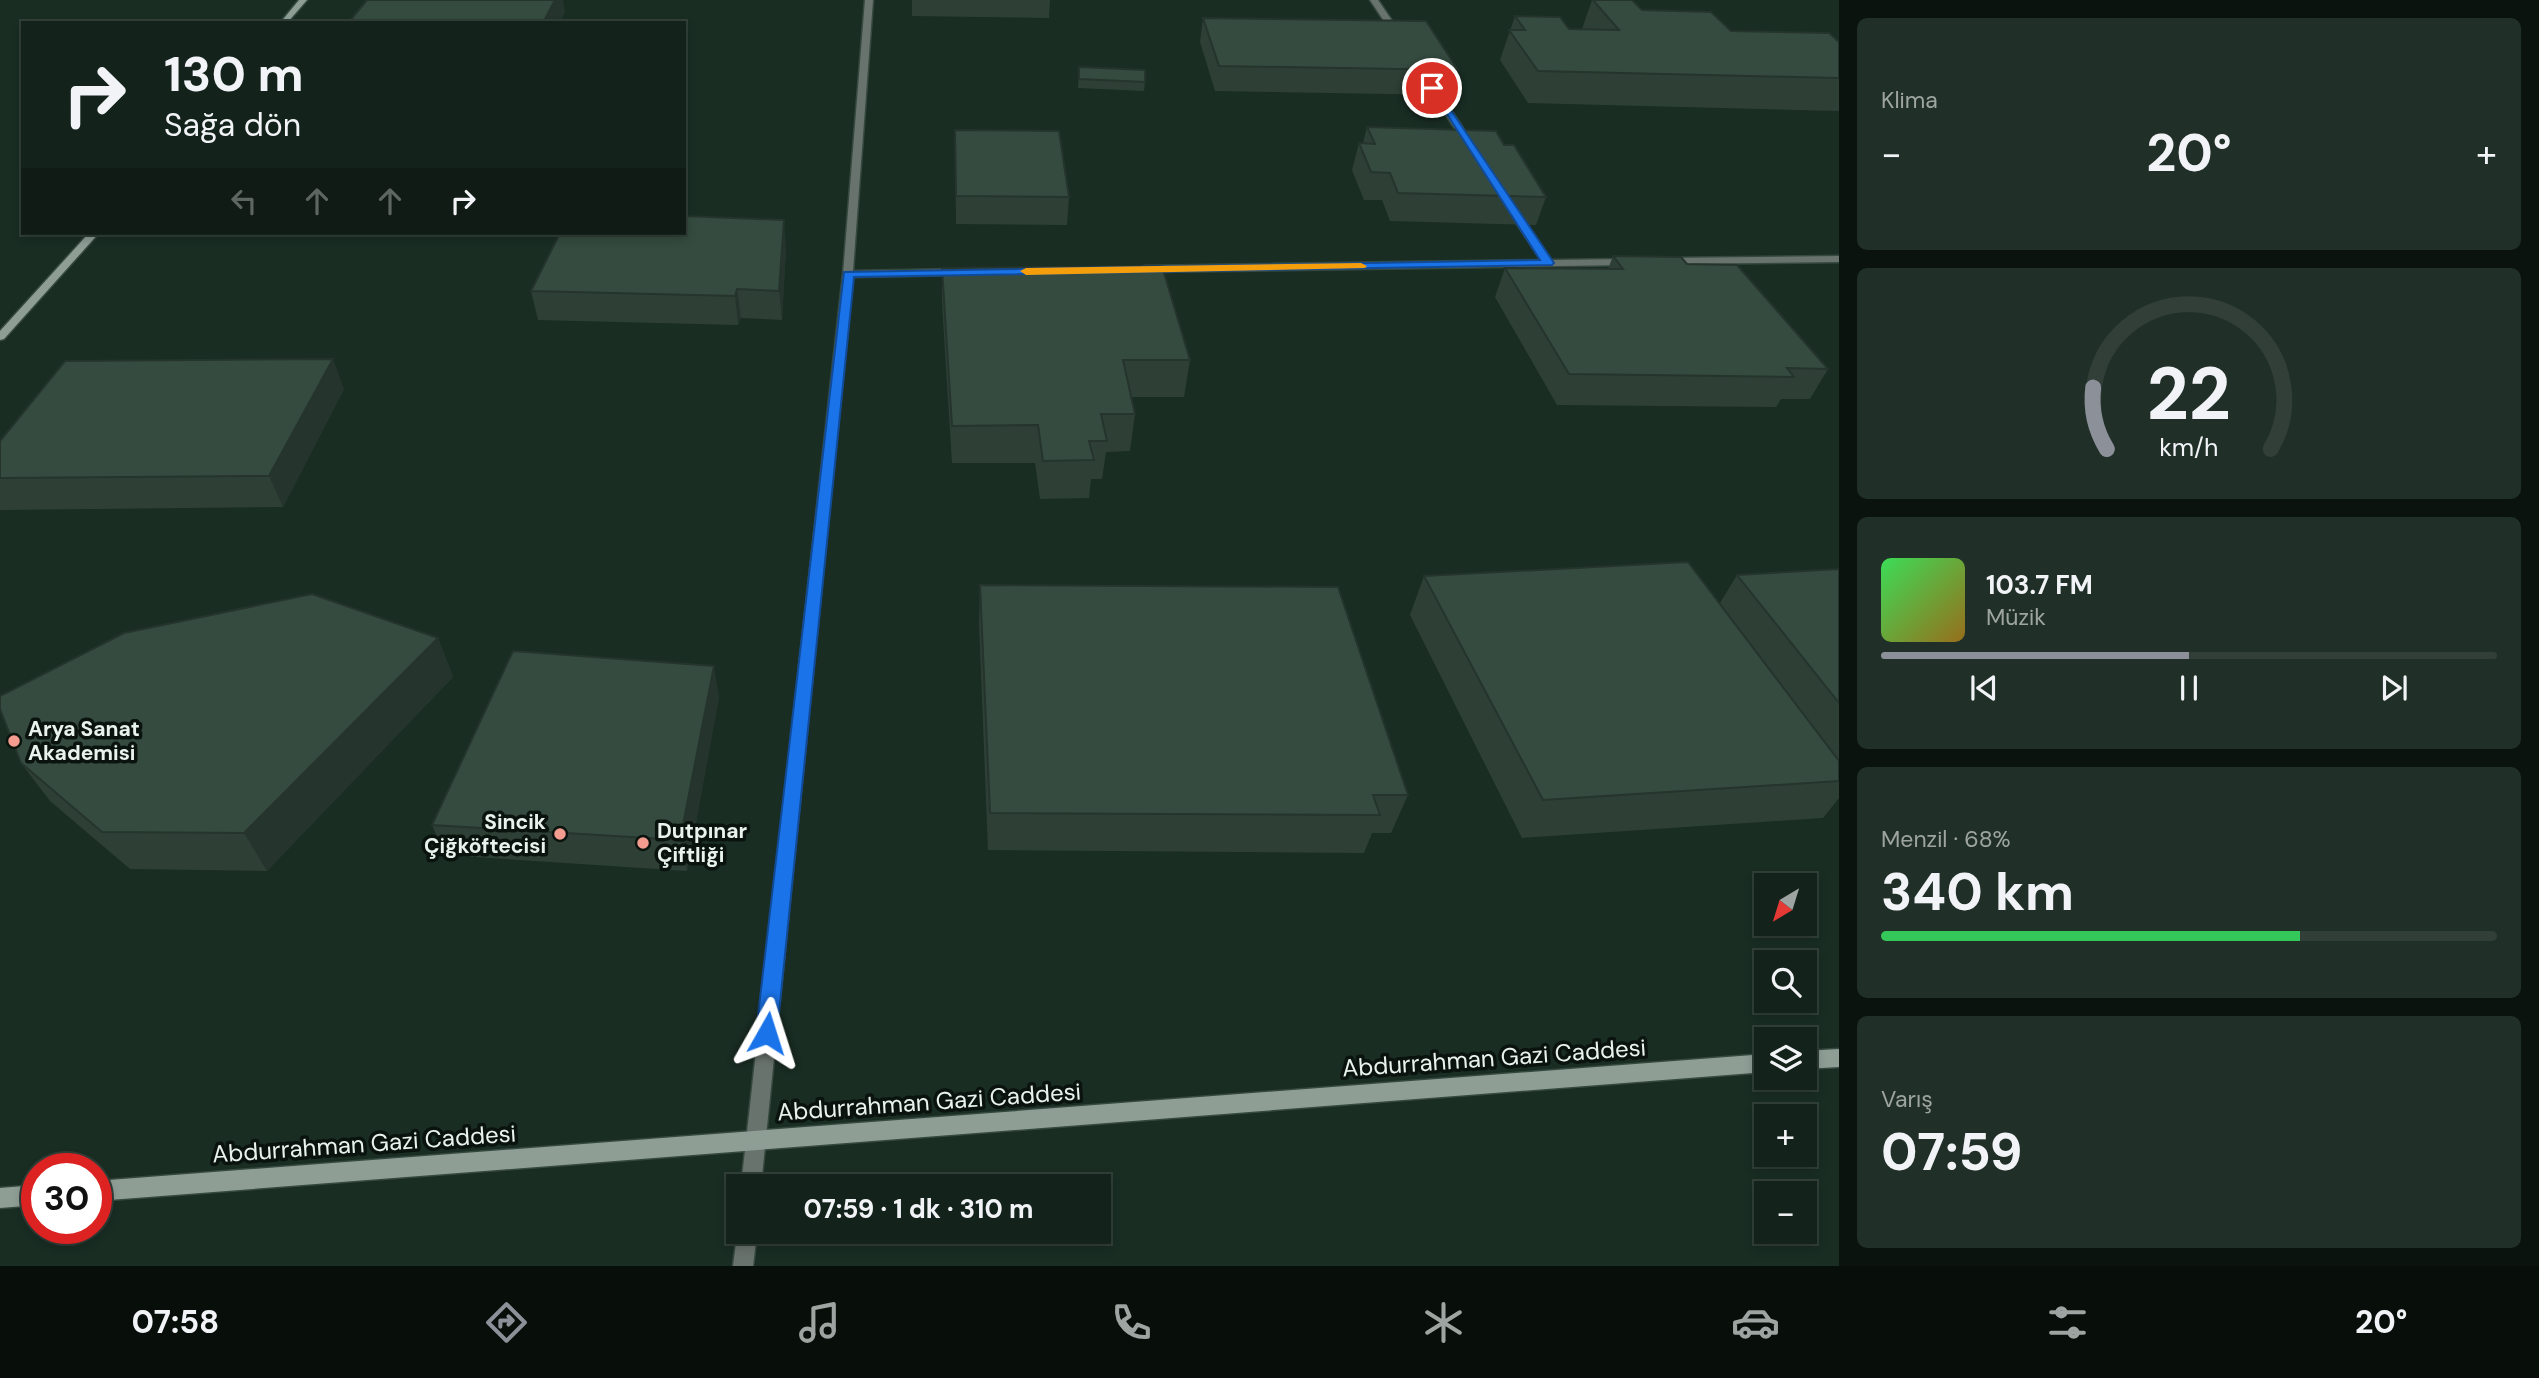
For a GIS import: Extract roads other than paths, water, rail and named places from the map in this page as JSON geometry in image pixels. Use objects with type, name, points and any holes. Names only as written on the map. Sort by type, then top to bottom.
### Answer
[{"type":"street","points":[[285,21],[303,0]]},
{"type":"street","points":[[752,1174],[848,274],[869,0]]},
{"type":"street","points":[[1374,0],[1404,46]]},
{"type":"street","points":[[1419,69],[1472,149]]},
{"type":"street","points":[[1503,194],[1548,263]]},
{"type":"street","points":[[0,337],[92,235]]},
{"type":"street","points":[[1659,261],[1839,259]]},
{"type":"street","points":[[1136,270],[1645,262]]},
{"type":"street","points":[[848,274],[972,272]]},
{"type":"street","points":[[1817,1059],[1839,1058]]},
{"type":"street","name":"Abdurrahman Gazi Caddesi","points":[[112,1190],[1754,1064]]},
{"type":"street","points":[[0,1198],[21,1196]]},
{"type":"street","points":[[743,1266],[746,1244]]},
{"type":"place","name":"Arya Sanat Akademisi","points":[[14,741]]},
{"type":"place","name":"Sincik Çiğköftecisi","points":[[560,834]]},
{"type":"place","name":"Dutpınar Çiftliği","points":[[643,843]]}]
